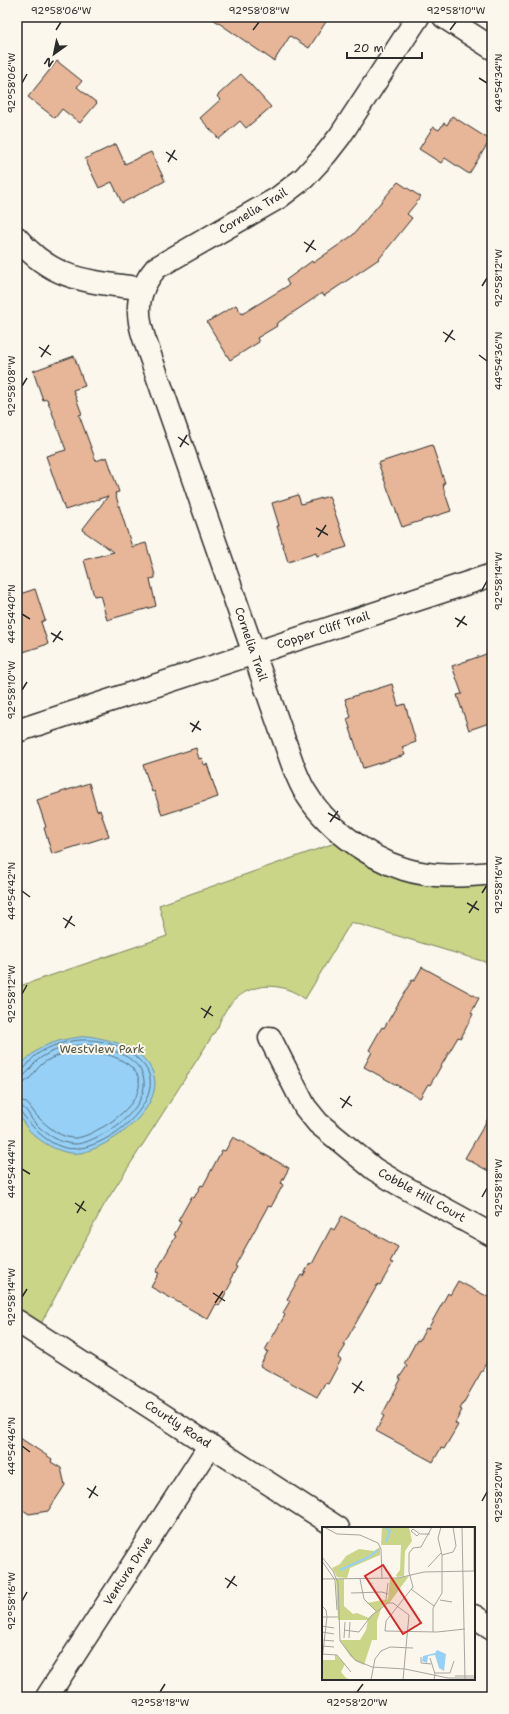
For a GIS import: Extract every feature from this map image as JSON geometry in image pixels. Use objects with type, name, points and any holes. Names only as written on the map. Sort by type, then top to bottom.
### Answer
[{"type":"street","name":"Cornelia Trail","points":[[418,17],[340,136],[323,158],[304,178],[278,198],[162,264],[152,273],[143,289],[138,306],[140,326],[254,653],[295,769],[304,790],[322,815],[348,838],[369,853],[404,869],[435,874],[465,875],[492,873]]},
{"type":"street","points":[[444,17],[492,48]]},
{"type":"street","points":[[17,238],[36,257],[53,269],[70,277],[93,282],[143,289]]},
{"type":"street","name":"Copper Cliff Trail","points":[[17,731],[492,575]]},
{"type":"street","name":"Cobble Hill Court","points":[[270,1038],[305,1107],[318,1123],[370,1166],[397,1183],[492,1234]]},
{"type":"street","name":"Courtly Road","points":[[17,1321],[336,1527]]},
{"type":"street","name":"Ventura Drive","points":[[47,1697],[210,1445]]},
{"type":"street","points":[[475,1617],[492,1628]]},
{"type":"green space","name":"Westview Park","points":[[349,838],[404,869],[492,873],[492,964],[351,922],[305,999],[292,991],[279,987],[266,986],[242,994],[232,1002],[224,1013],[218,1027],[104,1205],[36,1333],[17,1321],[17,987],[167,936],[159,905]]},
{"type":"water","points":[[88,1036],[122,1044],[143,1058],[149,1065],[155,1079],[153,1094],[147,1108],[136,1121],[108,1142],[80,1153],[65,1152],[42,1141],[29,1131],[25,1125],[17,1109],[17,1073],[21,1065],[32,1055],[46,1046],[54,1042],[70,1038]]},
{"type":"building","points":[[210,17],[329,17],[309,48],[290,36],[274,61]]},
{"type":"building","points":[[57,61],[82,81],[77,87],[97,103],[80,123],[62,109],[55,118],[28,97]]},
{"type":"building","points":[[241,74],[271,107],[246,128],[240,121],[219,139],[200,118],[220,100],[217,96]]},
{"type":"building","points":[[452,116],[490,140],[469,174],[445,158],[441,163],[419,149],[433,127],[439,130],[444,123],[447,125]]},
{"type":"building","points":[[116,144],[125,164],[151,152],[165,181],[122,203],[112,182],[99,188],[85,159]]},
{"type":"building","points":[[398,182],[421,197],[407,214],[412,218],[379,259],[324,296],[322,293],[276,324],[277,326],[257,338],[259,342],[230,360],[207,322],[236,305],[242,314],[289,285],[286,280],[312,261],[313,263],[353,235]]},
{"type":"building","points":[[74,356],[85,386],[73,390],[82,414],[79,415],[96,461],[107,457],[119,492],[115,493],[132,547],[146,543],[155,575],[155,578],[150,579],[156,606],[107,620],[100,595],[94,596],[84,560],[114,552],[82,530],[108,496],[65,510],[46,456],[66,450],[47,399],[43,400],[33,371]]},
{"type":"building","points":[[432,445],[445,483],[443,483],[444,490],[451,511],[402,527],[378,463]]},
{"type":"building","points":[[298,495],[301,504],[329,496],[347,547],[317,556],[316,553],[288,562],[272,503]]},
{"type":"building","points":[[35,589],[45,620],[41,622],[48,644],[17,654],[17,595]]},
{"type":"building","points":[[492,652],[492,722],[469,730],[457,695],[462,694],[452,666]]},
{"type":"building","points":[[392,684],[398,706],[405,704],[416,742],[402,747],[405,755],[363,768],[347,719],[351,717],[345,699]]},
{"type":"building","points":[[196,748],[199,759],[202,758],[204,765],[207,764],[218,797],[162,815],[143,765]]},
{"type":"building","points":[[89,783],[97,811],[100,810],[109,836],[52,854],[44,828],[46,827],[37,800]]},
{"type":"building","points":[[422,967],[479,998],[461,1038],[458,1037],[430,1085],[428,1084],[420,1098],[364,1067],[372,1052],[369,1050],[382,1027],[384,1028],[412,980],[414,981]]},
{"type":"building","points":[[492,1112],[492,1173],[465,1158]]},
{"type":"building","points":[[233,1137],[289,1168],[281,1183],[283,1185],[271,1207],[268,1206],[235,1266],[237,1267],[230,1280],[232,1281],[219,1306],[216,1304],[208,1319],[151,1287],[159,1273],[156,1272],[176,1236],[174,1235],[181,1222],[178,1221],[192,1196],[194,1198],[201,1185],[203,1186],[222,1150],[225,1151]]},
{"type":"building","points":[[342,1216],[398,1247],[390,1262],[393,1263],[380,1285],[378,1284],[344,1344],[346,1345],[338,1358],[341,1360],[328,1384],[325,1383],[317,1397],[260,1366],[268,1351],[265,1350],[285,1315],[283,1313],[290,1301],[287,1299],[301,1275],[303,1276],[310,1263],[312,1264],[331,1228],[334,1230]]},
{"type":"building","points":[[458,1281],[492,1299],[492,1353],[460,1409],[462,1410],[455,1423],[458,1425],[444,1449],[441,1448],[433,1462],[376,1431],[384,1416],[382,1415],[401,1379],[399,1378],[407,1366],[404,1364],[417,1340],[419,1341],[426,1328],[428,1329],[448,1293],[450,1295]]},
{"type":"building","points":[[17,1436],[52,1459],[51,1462],[61,1468],[65,1485],[48,1511],[29,1514],[17,1506]]}]
